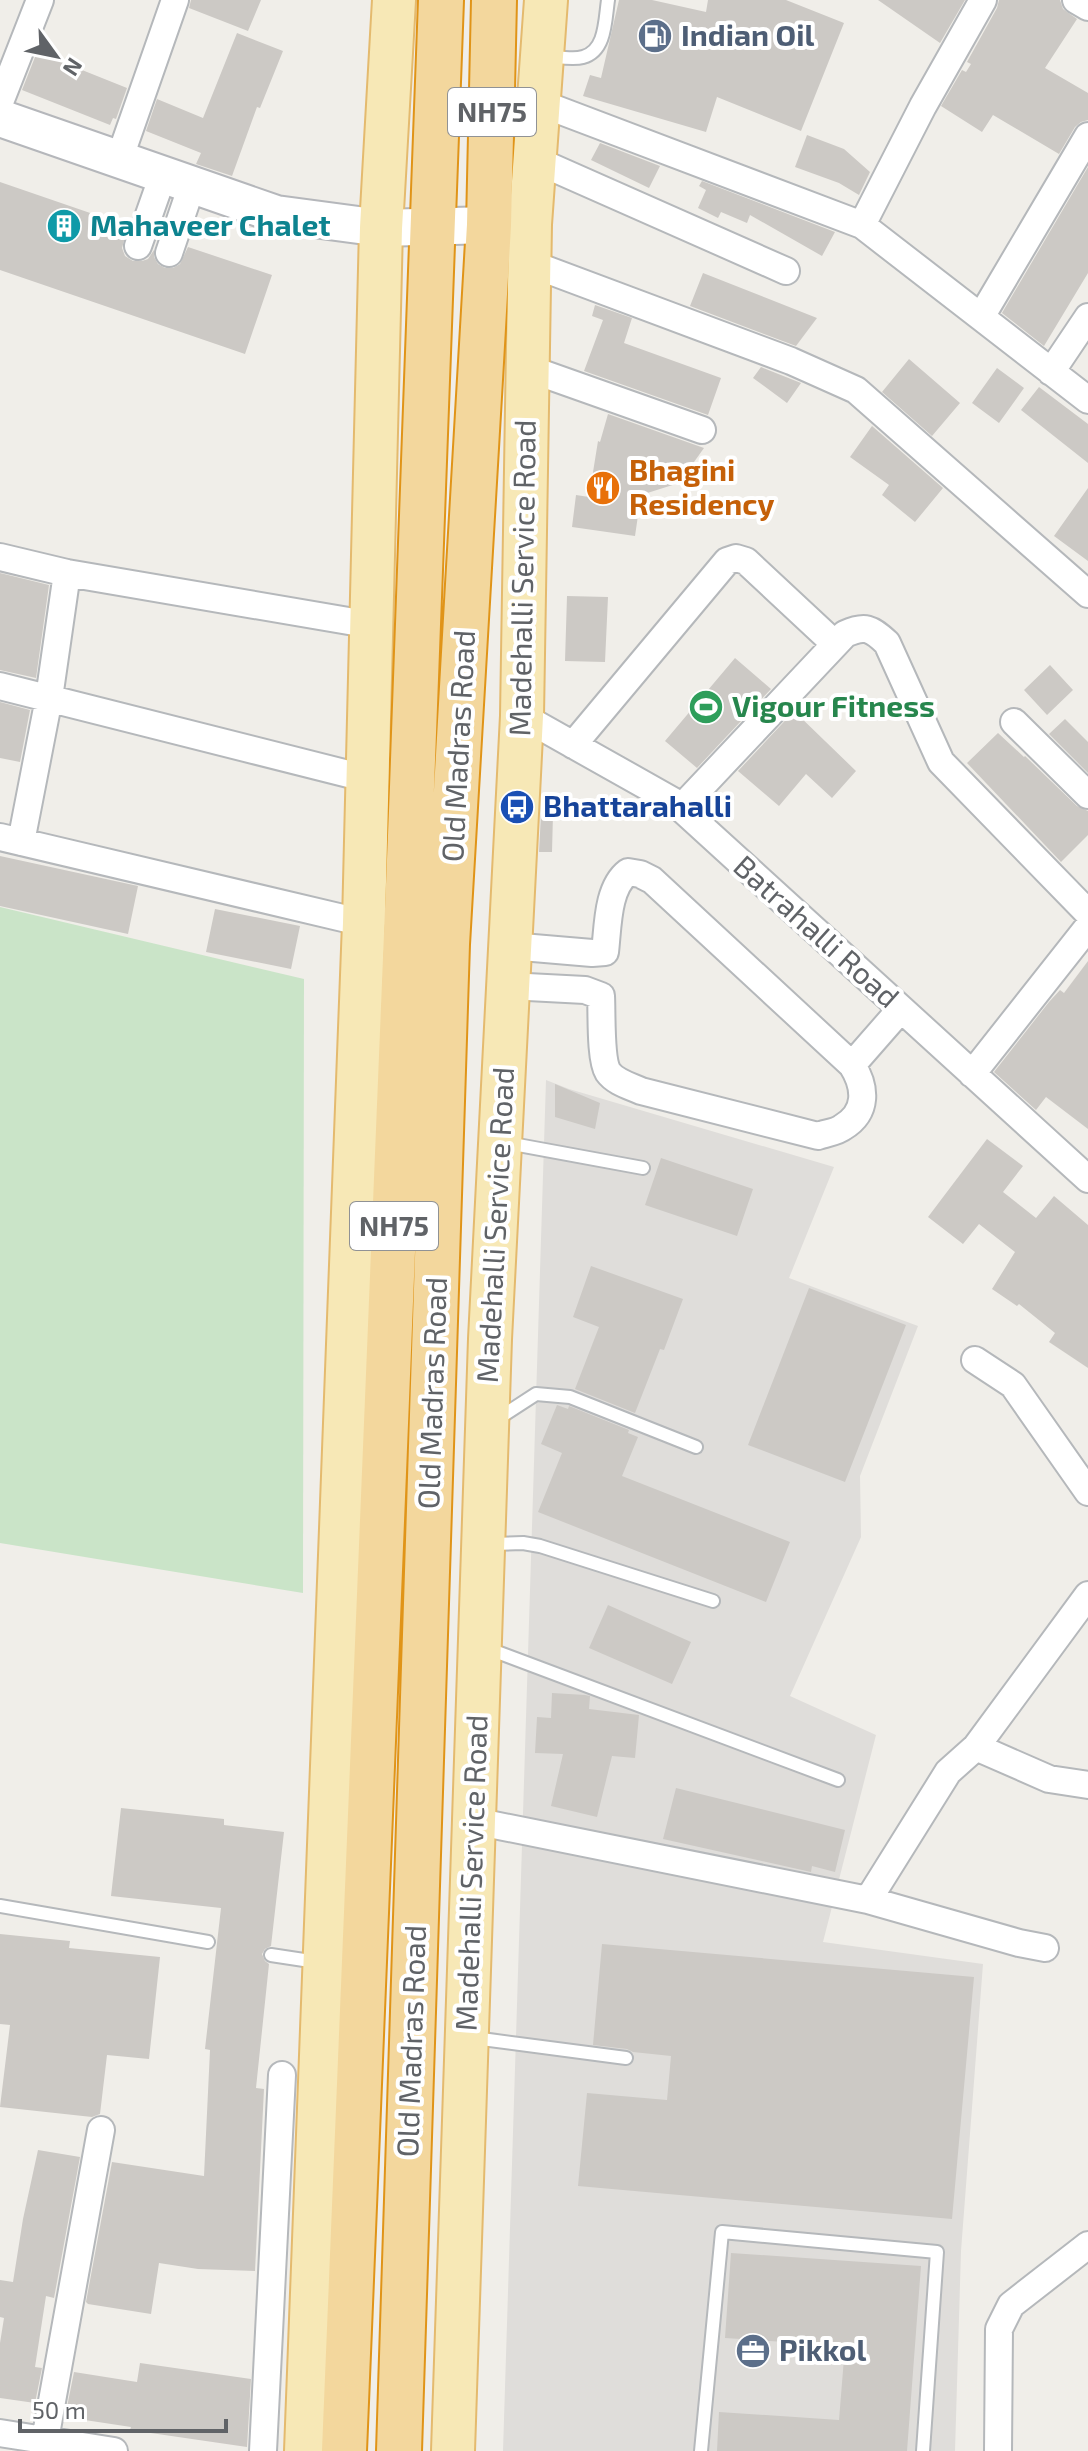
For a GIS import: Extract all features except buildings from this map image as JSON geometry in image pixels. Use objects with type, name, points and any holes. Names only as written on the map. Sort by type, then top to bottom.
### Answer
[{"type":"highway","name":"Old Madras Road","points":[[344,2451],[441,0]]},
{"type":"highway","name":"Old Madras Road","points":[[399,2451],[447,944],[489,225],[494,0]]},
{"type":"main road","points":[[306,2451],[364,923],[381,228],[394,0]]},
{"type":"main road","name":"Madehalli Service Road","points":[[453,2451],[487,1427],[522,716],[529,263],[533,159],[540,103],[546,0]]},
{"type":"main road","points":[[0,118],[276,214],[381,228],[489,225]]},
{"type":"street","points":[[0,102],[40,0]]},
{"type":"street","points":[[119,160],[175,0]]},
{"type":"street","points":[[862,225],[923,106],[983,0]]},
{"type":"street","points":[[1076,0],[1088,7]]},
{"type":"street","points":[[540,103],[862,225],[1088,400]]},
{"type":"street","points":[[981,317],[1088,136]]},
{"type":"street","points":[[533,159],[786,271]]},
{"type":"street","points":[[138,246],[177,180]]},
{"type":"street","points":[[169,253],[177,180]]},
{"type":"street","points":[[529,263],[791,361],[856,390],[1088,594]]},
{"type":"street","points":[[1051,372],[1088,317]]},
{"type":"street","points":[[527,368],[702,430]]},
{"type":"street","points":[[0,557],[67,573],[372,625]]},
{"type":"street","points":[[573,745],[727,561],[736,558],[746,561],[835,644]]},
{"type":"street","points":[[67,573],[49,698],[11,840],[364,923]]},
{"type":"street","points":[[681,808],[845,634],[858,628],[873,630],[887,643],[941,762],[1088,913]]},
{"type":"street","points":[[0,686],[368,779]]},
{"type":"street","name":"Batrahalli Road","points":[[522,716],[673,801],[1088,1179]]},
{"type":"street","points":[[1014,722],[1088,795]]},
{"type":"street","points":[[628,872],[652,880],[852,1065],[864,1089],[859,1112],[843,1128],[818,1136],[641,1091],[619,1081],[607,1071],[602,1036],[601,996],[605,952],[613,893],[619,879],[628,872]]},
{"type":"street","points":[[972,1074],[1088,927]]},
{"type":"street","points":[[509,966],[605,952]]},
{"type":"street","points":[[509,966],[601,996]]},
{"type":"street","points":[[852,1065],[901,1009]]},
{"type":"street","points":[[975,1360],[1013,1385],[1088,1492]]},
{"type":"street","points":[[868,1900],[948,1772],[976,1747],[1088,1595]]},
{"type":"street","points":[[976,1747],[1049,1779],[1088,1785]]},
{"type":"street","points":[[474,1821],[868,1900],[1045,1948]]},
{"type":"street","points":[[263,2451],[282,2075]]},
{"type":"street","points":[[44,2446],[101,2130]]},
{"type":"street","points":[[998,2451],[999,2329],[1003,2319],[1011,2305],[1088,2245]]},
{"type":"street","points":[[0,2433],[44,2446],[114,2451]]},
{"type":"lane","points":[[543,56],[581,58],[592,53],[601,42],[608,0]]},
{"type":"lane","points":[[500,1142],[643,1168]]},
{"type":"lane","points":[[487,1427],[536,1394],[570,1397],[696,1447]]},
{"type":"lane","points":[[483,1544],[523,1543],[540,1546],[713,1601]]},
{"type":"lane","points":[[480,1646],[838,1780]]},
{"type":"lane","points":[[0,1906],[208,1942]]},
{"type":"lane","points":[[271,1955],[324,1963]]},
{"type":"lane","points":[[467,2037],[626,2058]]},
{"type":"lane","points":[[701,2451],[722,2232],[937,2252],[923,2451]]},
{"type":"shaded area","points":[[546,1080],[834,1167],[789,1278],[918,1326],[860,1476],[861,1537],[790,1696],[876,1735],[823,1942],[983,1964],[961,2251],[955,2451],[503,2451]]},
{"type":"green space","points":[[0,907],[304,979],[303,1593],[0,1543]]},
{"type":"place","name":"Indian Oil","points":[[655,36]]},
{"type":"place","name":"Mahaveer Chalet","points":[[64,226]]},
{"type":"place","name":"Bhagini Residency","points":[[603,488]]},
{"type":"place","name":"Vigour Fitness","points":[[706,707]]},
{"type":"place","name":"Bhattarahalli","points":[[517,807]]},
{"type":"place","name":"Pikkol","points":[[753,2351]]}]
